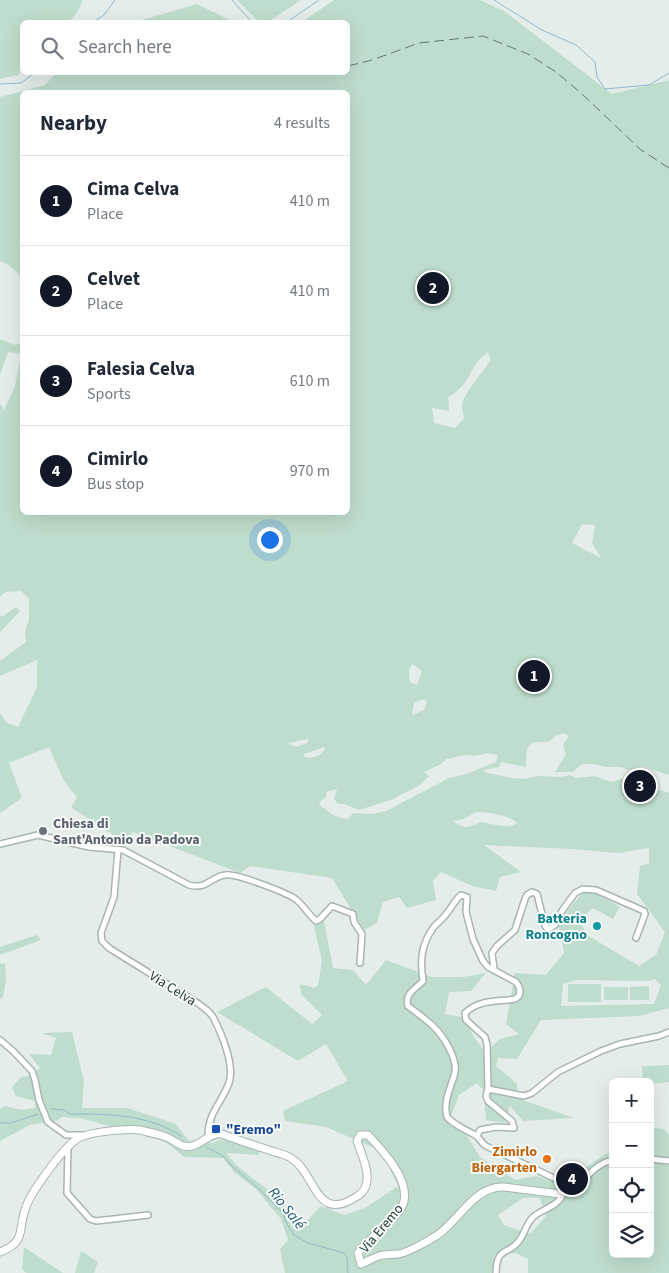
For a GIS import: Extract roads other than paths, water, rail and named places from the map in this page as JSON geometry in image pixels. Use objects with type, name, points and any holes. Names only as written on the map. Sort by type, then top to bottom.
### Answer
[{"type":"street","points":[[0,844],[38,835],[89,846],[124,850],[189,886],[205,885],[220,875],[231,874],[243,877],[296,899],[316,921],[332,906],[353,914],[354,922],[362,934],[360,963]]},
{"type":"street","name":"Via Celva","points":[[118,850],[114,897],[101,934],[102,941],[109,948],[199,1004],[212,1016],[230,1059],[232,1071],[228,1084],[208,1123],[208,1136]]},
{"type":"street","points":[[494,969],[492,953],[515,930],[525,899],[532,892],[537,894],[545,926],[548,929],[555,925],[575,893],[583,888],[596,890],[644,911],[645,914],[636,938]]},
{"type":"street","points":[[477,1136],[480,1130],[486,1127],[514,1128],[512,1121],[488,1102],[486,1096],[488,1089],[487,1045],[485,1037],[466,1020],[466,1013],[470,1008],[488,1002],[515,999],[519,996],[520,991],[516,982],[488,967],[483,961],[473,939],[466,912],[467,897],[461,894],[454,900],[447,913],[434,928],[424,944],[421,956],[423,981],[414,988],[407,997],[406,1002],[408,1006],[433,1026],[455,1059],[455,1075],[446,1103],[447,1117],[454,1124],[477,1136],[481,1143],[486,1146],[567,1185],[562,1198],[532,1219],[524,1229],[520,1240],[499,1255],[496,1273]]},
{"type":"street","points":[[488,1089],[524,1096],[532,1093],[558,1072],[602,1051],[620,1044],[659,1036],[669,1032]]},
{"type":"street","points":[[0,1040],[32,1071],[36,1080],[39,1100],[48,1122],[66,1136],[90,1135]]},
{"type":"street","name":"Via Eremo","points":[[0,1252],[12,1247],[18,1240],[28,1202],[46,1174],[68,1147],[77,1139],[120,1129],[138,1130],[167,1137],[183,1146],[194,1146],[215,1133],[222,1134],[290,1158],[301,1166],[317,1194],[325,1201],[336,1205],[346,1203],[361,1193],[366,1185],[367,1174],[356,1141],[360,1135],[368,1135],[394,1165],[404,1188],[404,1201],[393,1219],[365,1243],[358,1253],[361,1264],[377,1256],[409,1251],[435,1237],[448,1227],[469,1203],[495,1188],[555,1194],[565,1191]]},
{"type":"street","points":[[68,1147],[67,1193],[90,1219],[96,1221],[148,1215]]},
{"type":"street","points":[[654,1159],[669,1161]]},
{"type":"street","points":[[565,1191],[575,1190],[594,1167],[609,1160]]},
{"type":"waterway","points":[[96,20],[104,15],[115,0]]},
{"type":"waterway","points":[[232,0],[250,20]]},
{"type":"waterway","points":[[290,20],[319,0]]},
{"type":"waterway","points":[[494,0],[542,30],[576,45],[595,62],[597,77],[605,89],[649,85],[669,73]]},
{"type":"waterway","points":[[0,84],[21,83],[32,75]]},
{"type":"waterway","name":"Rio Salé","points":[[51,1109],[64,1110],[70,1114],[114,1115],[143,1120],[170,1129],[182,1137]]},
{"type":"waterway","name":"Rio Salé","points":[[0,1123],[11,1123],[38,1114]]},
{"type":"waterway","name":"Rio Salé","points":[[206,1147],[223,1156],[258,1188],[282,1212],[294,1235],[308,1243],[344,1253],[347,1257],[348,1273]]},
{"type":"railway","points":[[350,66],[372,60],[419,43],[483,36],[528,54],[556,72],[641,150],[669,168]]},
{"type":"place","name":"Celvet","points":[[433,288]]},
{"type":"place","name":"Cima Celva","points":[[534,676]]},
{"type":"place","name":"Falesia Celva","points":[[640,786]]},
{"type":"place","name":"Chiesa di Sant'Antonio da Padova","points":[[43,831]]},
{"type":"place","name":"Batteria Roncogno","points":[[597,926]]},
{"type":"place","name":"\"Eremo\"","points":[[216,1129]]},
{"type":"place","name":"Zimirlo Biergarten","points":[[547,1159]]},
{"type":"place","name":"Cimirlo","points":[[572,1179]]}]
